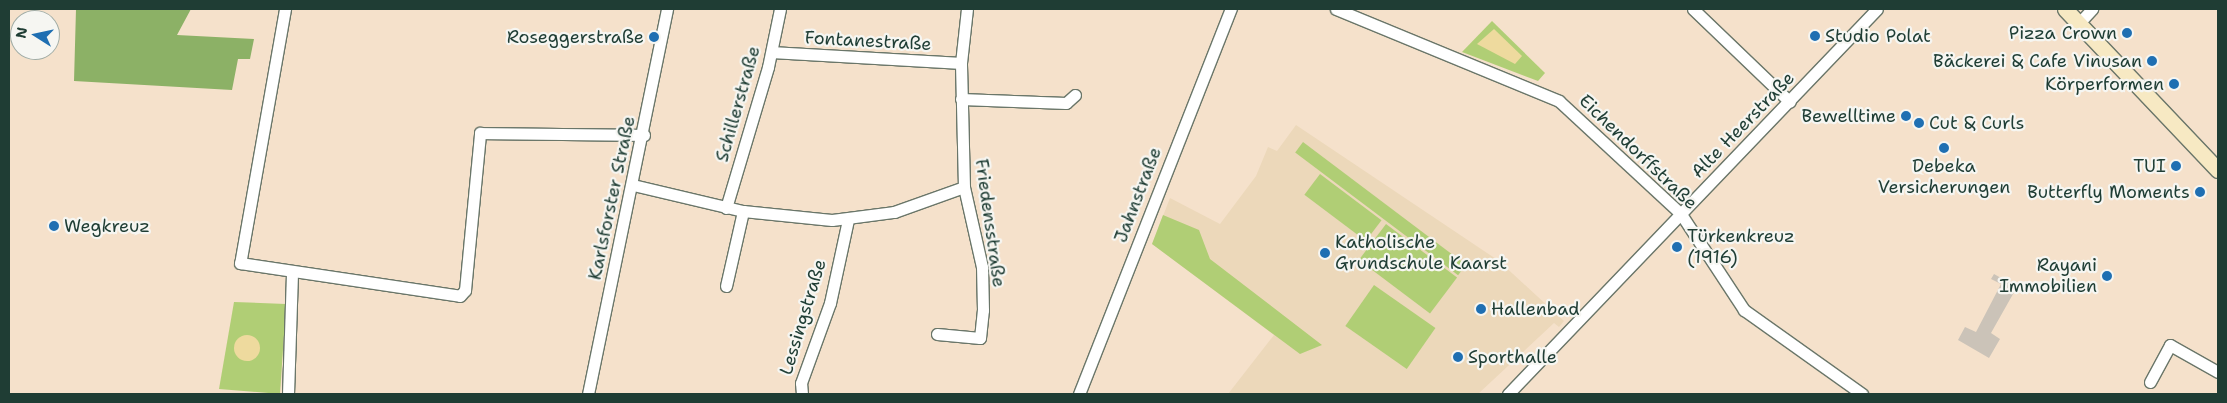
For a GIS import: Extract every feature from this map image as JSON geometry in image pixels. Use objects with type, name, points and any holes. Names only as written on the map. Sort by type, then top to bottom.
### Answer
[{"type":"main road","points":[[2065,9],[2080,22],[2218,170]]},
{"type":"street","points":[[285,9],[240,263],[460,296],[465,290],[480,133],[644,135]]},
{"type":"street","name":"Karlsforster Straße","points":[[588,394],[644,135],[667,9]]},
{"type":"street","name":"Schillerstraße","points":[[726,208],[772,52],[780,9]]},
{"type":"street","name":"Friedensstraße","points":[[937,334],[980,338],[982,267],[964,186],[961,64],[967,9]]},
{"type":"street","name":"Jahnstraße","points":[[1079,394],[1231,9]]},
{"type":"street","name":"Eichendorffstraße","points":[[1336,9],[1559,101],[1682,214],[1744,310],[1862,394]]},
{"type":"street","points":[[1693,9],[1790,102]]},
{"type":"street","name":"Alte Heerstraße","points":[[1508,394],[1790,102],[1877,9]]},
{"type":"street","points":[[2080,22],[2092,9]]},
{"type":"street","name":"Fontanestraße","points":[[772,52],[961,64]]},
{"type":"street","points":[[961,99],[1066,103],[1074,96]]},
{"type":"street","points":[[633,185],[743,211],[848,220],[933,201],[964,186]]},
{"type":"street","points":[[726,286],[743,211]]},
{"type":"street","name":"Lessingstraße","points":[[802,394],[801,383],[830,303],[848,220]]},
{"type":"street","points":[[288,394],[292,272]]},
{"type":"street","points":[[2150,382],[2170,345],[2218,372]]},
{"type":"shaded area","name":"Katholische Grundschule Kaarst","points":[[1296,125],[1499,261],[1564,321],[1559,327],[1554,323],[1478,394],[1228,394],[1274,335],[1152,244],[1170,198],[1220,224],[1256,176],[1268,147],[1277,151]]},
{"type":"shaded area","points":[[1994,274],[2017,287],[1991,333],[2000,339],[1989,358],[1958,340],[1965,327],[1976,332],[2001,284],[1991,279]]},
{"type":"green space","points":[[76,9],[191,9],[177,35],[254,39],[250,59],[238,59],[232,90],[74,81]]},
{"type":"green space","points":[[1492,21],[1545,73],[1538,81],[1462,52]]},
{"type":"green space","points":[[1303,142],[1466,265],[1458,275],[1295,152]]},
{"type":"green space","points":[[1320,174],[1381,220],[1366,241],[1304,195]]},
{"type":"green space","points":[[1163,215],[1199,230],[1210,259],[1322,345],[1300,354],[1152,244]]},
{"type":"green space","points":[[1386,224],[1457,278],[1430,314],[1359,260]]},
{"type":"green space","points":[[1374,285],[1435,328],[1407,369],[1345,326]]},
{"type":"green space","points":[[234,302],[286,304],[280,394],[219,389]]},
{"type":"sand","points":[[1494,29],[1522,56],[1515,64],[1477,44]]},
{"type":"sand","points":[[247,335],[256,339],[260,348],[256,357],[247,361],[238,357],[234,348],[238,339]]},
{"type":"place","name":"Pizza Crown","points":[[2127,33]]},
{"type":"place","name":"Studio Polat","points":[[1815,36]]},
{"type":"place","name":"Roseggerstraße","points":[[654,37]]},
{"type":"place","name":"Bäckerei & Cafe Vinusan","points":[[2152,61]]},
{"type":"place","name":"Körperformen","points":[[2174,84]]},
{"type":"place","name":"Bewelltime","points":[[1906,116]]},
{"type":"place","name":"Cut & Curls","points":[[1919,123]]},
{"type":"place","name":"Debeka Versicherungen","points":[[1944,148]]},
{"type":"place","name":"TUI","points":[[2176,166]]},
{"type":"place","name":"Butterfly Moments","points":[[2200,192]]},
{"type":"place","name":"Wegkreuz","points":[[54,226]]},
{"type":"place","name":"Türkenkreuz (1916)","points":[[1677,247]]},
{"type":"place","name":"Katholische Grundschule Kaarst","points":[[1325,253]]},
{"type":"place","name":"Rayani Immobilien","points":[[2107,276]]},
{"type":"place","name":"Hallenbad","points":[[1481,309]]},
{"type":"place","name":"Sporthalle","points":[[1458,357]]}]
